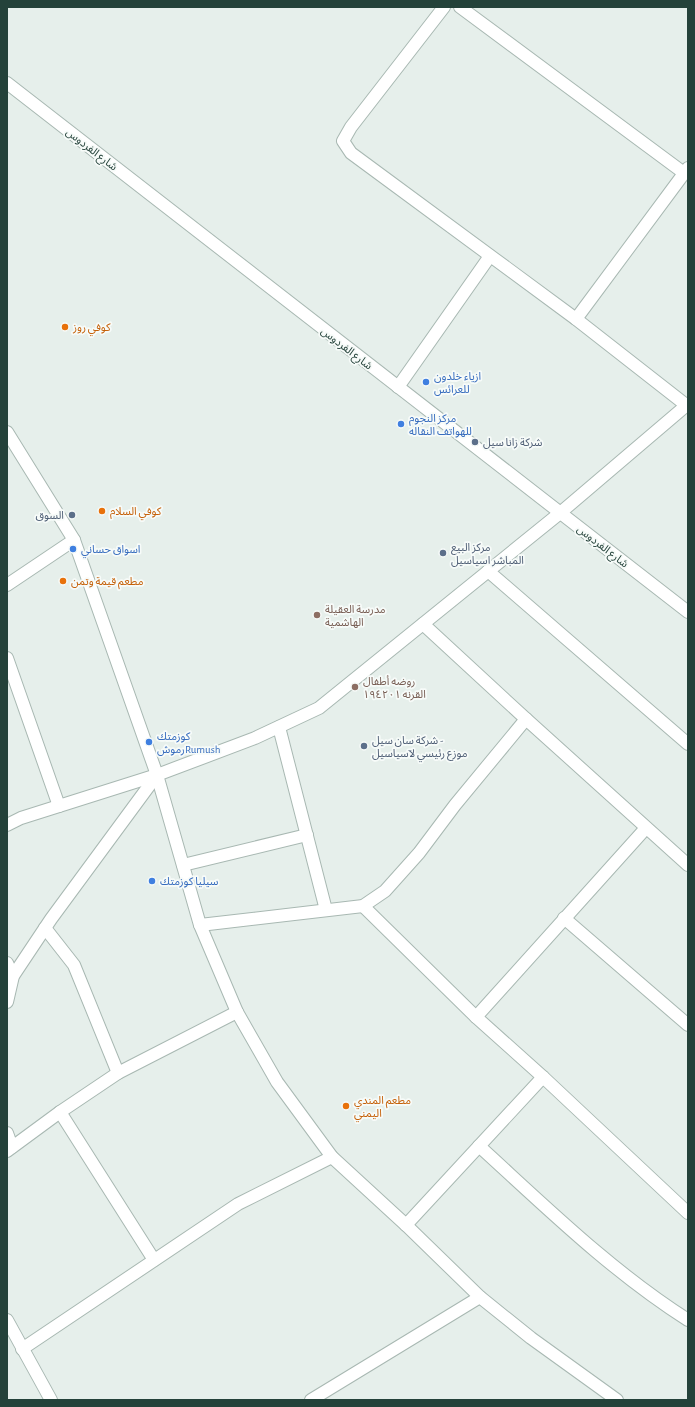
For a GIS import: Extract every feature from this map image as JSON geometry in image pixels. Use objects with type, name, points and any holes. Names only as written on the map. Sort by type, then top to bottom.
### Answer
[{"type":"street","points":[[7,824],[21,818],[157,775],[255,738],[319,708],[560,513],[687,404],[576,319],[351,153],[343,141],[351,127],[444,7]]},
{"type":"street","points":[[460,7],[686,170],[576,319]]},
{"type":"street","name":"شارع الفردوس","points":[[7,83],[688,612]]},
{"type":"street","points":[[398,387],[490,256]]},
{"type":"street","points":[[8,437],[74,540],[157,775],[200,925],[238,1012],[277,1082],[332,1157],[480,1296],[531,1338],[617,1400]]},
{"type":"street","points":[[7,585],[74,540]]},
{"type":"street","points":[[488,571],[688,744]]},
{"type":"street","points":[[423,624],[526,720],[646,828],[688,863]]},
{"type":"street","points":[[7,658],[59,806]]},
{"type":"street","points":[[200,925],[363,906],[385,891],[419,853],[455,805],[526,720]]},
{"type":"street","points":[[279,727],[326,910]]},
{"type":"street","points":[[7,1002],[13,976],[45,928],[157,775]]},
{"type":"street","points":[[476,1017],[646,828]]},
{"type":"street","points":[[183,865],[307,835]]},
{"type":"street","points":[[363,906],[476,1017],[543,1077],[688,1213]]},
{"type":"street","points":[[564,918],[688,1025]]},
{"type":"street","points":[[45,928],[74,965],[118,1073]]},
{"type":"street","points":[[7,964],[13,976]]},
{"type":"street","points":[[7,1133],[10,1149],[60,1112],[118,1073],[238,1012]]},
{"type":"street","points":[[406,1225],[543,1077]]},
{"type":"street","points":[[60,1112],[154,1260]]},
{"type":"street","points":[[479,1146],[590,1247],[627,1278],[688,1320]]},
{"type":"street","points":[[22,1349],[238,1204],[332,1157]]},
{"type":"street","points":[[311,1400],[480,1296]]},
{"type":"street","points":[[7,1320],[51,1400]]},
{"type":"place","name":"كوفي روز","points":[[65,327]]},
{"type":"place","name":"ازياء خلدون للعرائس","points":[[426,382]]},
{"type":"place","name":"مركز النجوم للهواتف النقاله","points":[[401,424]]},
{"type":"place","name":"شركة زانا سيل","points":[[475,442]]},
{"type":"place","name":"كوفي السلام","points":[[102,511]]},
{"type":"place","name":"السوق","points":[[72,515]]},
{"type":"place","name":"اسواق حساني","points":[[73,549]]},
{"type":"place","name":"مركز البيع المباشر اسياسيل","points":[[443,553]]},
{"type":"place","name":"مطعم قيمة وتمن","points":[[63,581]]},
{"type":"place","name":"مدرسة العقيلة الهاشمية","points":[[317,615]]},
{"type":"place","name":"روضه أطفال القرنه ١٩٤٢٠١","points":[[355,687]]},
{"type":"place","name":"كوزمتك رموشRumush","points":[[149,742]]},
{"type":"place","name":"شركة سان سيل - موزع رئيسي لآسياسيل","points":[[364,746]]},
{"type":"place","name":"سيليا كوزمتك","points":[[152,881]]},
{"type":"place","name":"مطعم المندي اليمني","points":[[346,1106]]}]
